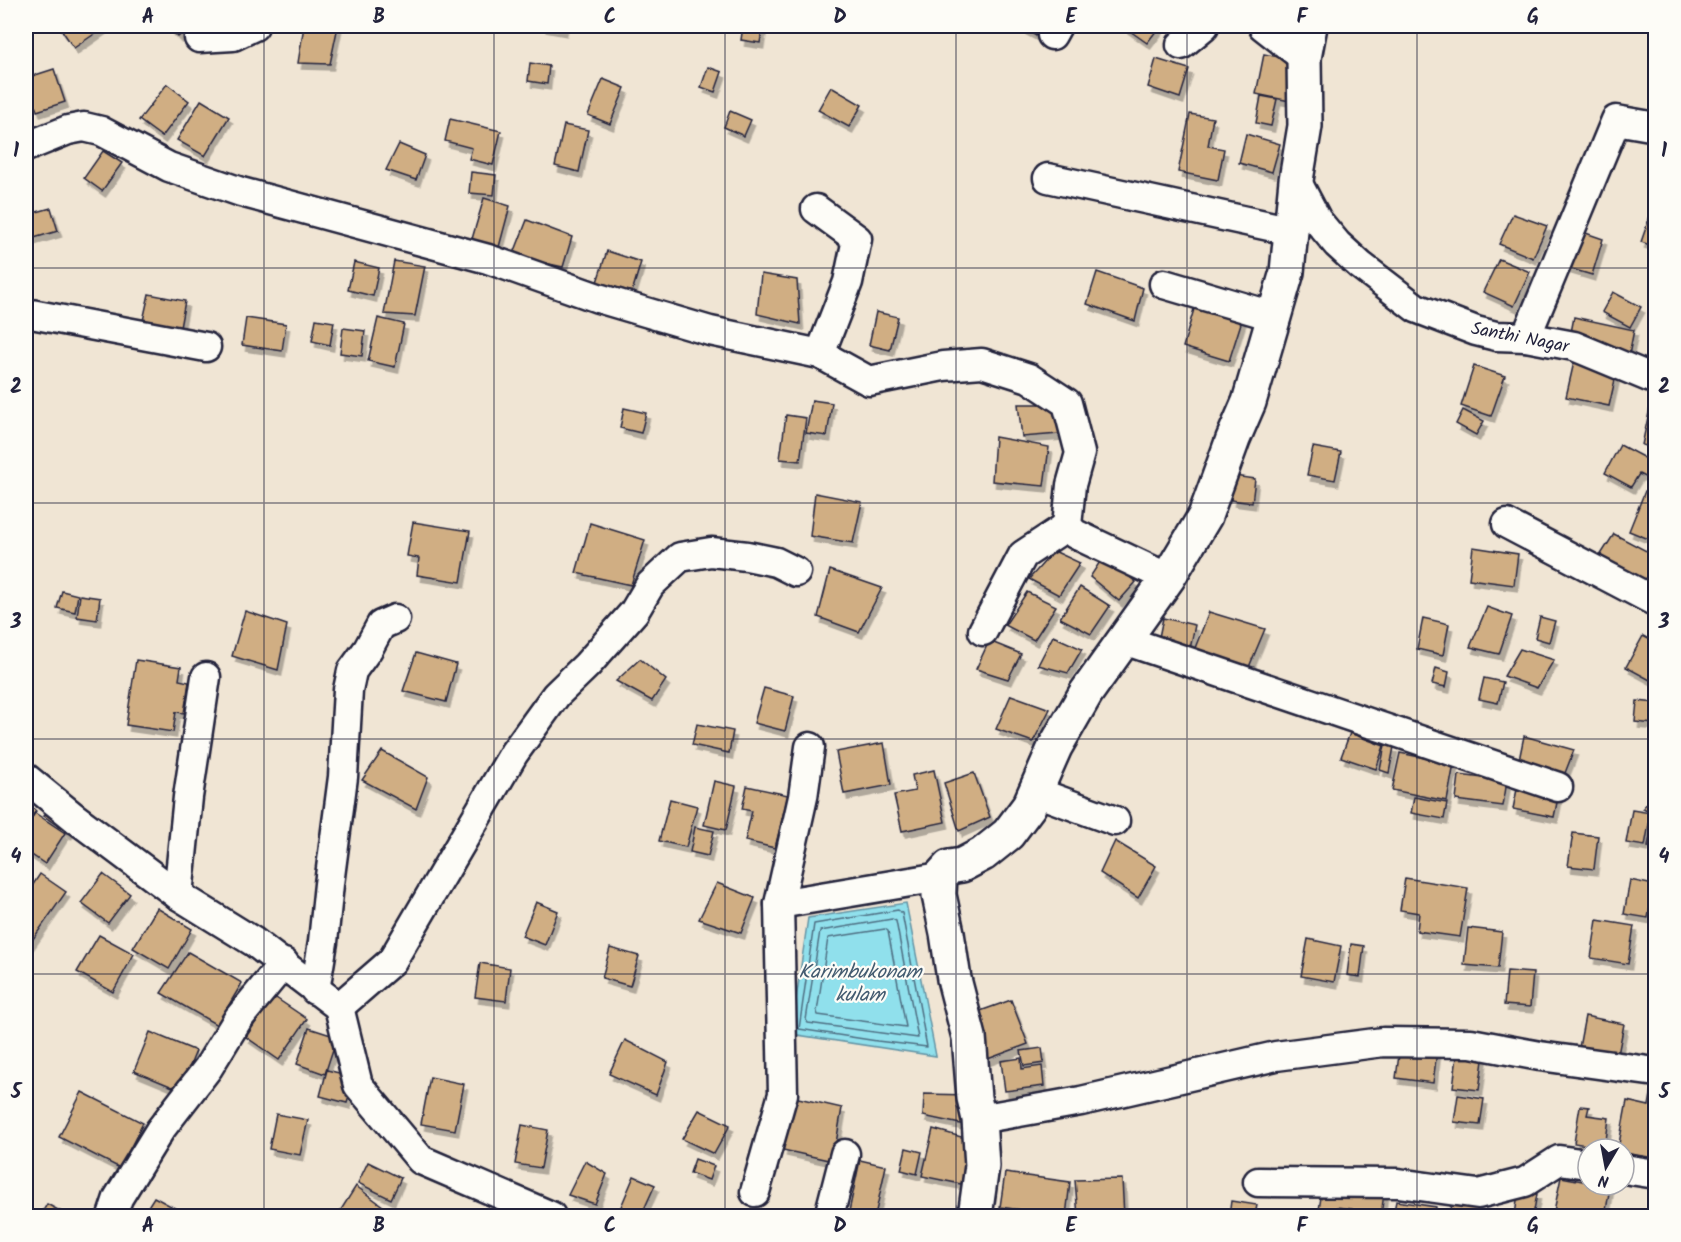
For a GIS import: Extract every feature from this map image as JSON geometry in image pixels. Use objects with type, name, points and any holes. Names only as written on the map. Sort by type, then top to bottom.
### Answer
[{"type":"street","points":[[199,38],[233,36],[254,26]]},
{"type":"street","points":[[1181,45],[1204,26]]},
{"type":"street","points":[[1263,26],[1304,58]]},
{"type":"street","points":[[779,904],[940,877],[949,867],[962,865],[983,854],[1008,834],[1029,806],[1055,747],[1086,693],[1168,578],[1205,516],[1249,402],[1276,317],[1287,272],[1296,180],[1305,126],[1304,58],[1310,26]]},
{"type":"street","points":[[1526,337],[1616,120],[1656,127]]},
{"type":"street","points":[[26,147],[68,130],[84,127],[101,131],[169,167],[241,192],[488,259],[598,298],[710,331],[820,354],[869,381],[943,366],[982,363],[1029,378],[1067,403],[1080,453],[1071,485],[1067,526]]},
{"type":"street","points":[[1048,178],[1292,231]]},
{"type":"street","name":"Santhi Nagar","points":[[1296,180],[1317,220],[1337,244],[1360,265],[1416,308],[1476,331],[1574,346],[1656,380]]},
{"type":"street","points":[[816,209],[857,239],[848,282],[820,354]]},
{"type":"street","points":[[1164,284],[1276,317]]},
{"type":"street","points":[[26,313],[206,347]]},
{"type":"street","points":[[1507,524],[1656,602]]},
{"type":"street","points":[[1067,526],[1075,534],[1168,578]]},
{"type":"street","points":[[982,631],[1023,555],[1067,526]]},
{"type":"street","points":[[339,1007],[392,961],[514,753],[556,695],[634,612],[650,585],[680,557],[711,552],[747,555],[776,562],[796,572]]},
{"type":"street","points":[[315,990],[343,777],[348,690],[352,671],[368,649],[381,625],[395,619]]},
{"type":"street","points":[[1124,640],[1558,788]]},
{"type":"street","points":[[178,895],[188,797],[206,676]]},
{"type":"street","points":[[755,1191],[783,1094],[779,904],[803,797],[810,747]]},
{"type":"street","points":[[26,778],[75,818],[178,895],[254,942],[339,1007],[358,1085],[421,1160],[551,1216]]},
{"type":"street","points":[[1036,792],[1115,822]]},
{"type":"street","points":[[940,877],[939,895],[954,979],[969,1037],[974,1098],[979,1119],[982,1166],[975,1216]]},
{"type":"street","points":[[112,1216],[118,1198],[160,1130],[208,1068],[238,1019],[284,963]]},
{"type":"street","points":[[979,1119],[1082,1101],[1276,1056],[1383,1042],[1471,1043],[1540,1056],[1656,1072]]},
{"type":"street","points":[[829,1216],[845,1154]]},
{"type":"street","points":[[1258,1182],[1398,1183],[1478,1194],[1525,1182],[1559,1160],[1576,1162]]},
{"type":"street","points":[[1636,1171],[1656,1174]]},
{"type":"water","name":"Karimbukonam kulam","points":[[906,903],[936,1056],[791,1034],[808,918]]},
{"type":"building","points":[[59,26],[101,26],[103,28],[74,48]]},
{"type":"building","points":[[168,26],[191,26],[178,37]]},
{"type":"building","points":[[304,26],[338,26],[330,64],[298,63]]},
{"type":"building","points":[[542,26],[564,26],[563,30]]},
{"type":"building","points":[[743,26],[763,26],[760,43],[741,40]]},
{"type":"building","points":[[1018,26],[1047,26],[1040,38]]},
{"type":"building","points":[[1123,26],[1160,26],[1147,43]]},
{"type":"building","points":[[1264,54],[1298,61],[1290,101],[1256,94]]},
{"type":"building","points":[[1156,59],[1189,69],[1180,98],[1148,87]]},
{"type":"building","points":[[530,63],[549,66],[547,84],[528,81]]},
{"type":"building","points":[[708,67],[722,72],[715,92],[701,87]]},
{"type":"building","points":[[54,69],[65,102],[37,111],[26,78]]},
{"type":"building","points":[[603,79],[625,88],[610,124],[588,115]]},
{"type":"building","points":[[167,84],[189,101],[162,137],[139,120]]},
{"type":"building","points":[[831,87],[862,105],[849,127],[818,110]]},
{"type":"building","points":[[1261,96],[1277,99],[1271,126],[1256,123]]},
{"type":"building","points":[[201,100],[229,117],[205,156],[177,140]]},
{"type":"building","points":[[730,111],[751,120],[744,136],[724,127]]},
{"type":"building","points":[[1190,114],[1213,118],[1208,146],[1224,149],[1218,180],[1178,172]]},
{"type":"building","points":[[450,119],[501,131],[493,165],[469,159],[472,148],[445,141]]},
{"type":"building","points":[[564,125],[588,130],[579,172],[555,166]]},
{"type":"building","points":[[1246,134],[1280,144],[1272,172],[1239,163]]},
{"type":"building","points":[[399,144],[425,155],[416,180],[386,170]]},
{"type":"building","points":[[103,151],[122,163],[102,191],[84,178]]},
{"type":"building","points":[[471,172],[496,175],[494,195],[469,193]]},
{"type":"building","points":[[484,198],[510,206],[499,247],[472,239]]},
{"type":"building","points":[[51,208],[58,231],[27,240],[26,215]]},
{"type":"building","points":[[1513,214],[1547,226],[1533,258],[1499,244]]},
{"type":"building","points":[[1650,216],[1656,218],[1656,247],[1641,242]]},
{"type":"building","points":[[527,220],[572,237],[563,267],[513,256]]},
{"type":"building","points":[[1577,230],[1603,239],[1592,275],[1565,267]]},
{"type":"building","points":[[607,251],[641,262],[632,292],[597,282]]},
{"type":"building","points":[[1499,259],[1530,272],[1514,306],[1483,292]]},
{"type":"building","points":[[394,261],[425,266],[415,316],[384,314]]},
{"type":"building","points":[[354,262],[379,268],[373,296],[348,290]]},
{"type":"building","points":[[1097,272],[1143,288],[1135,321],[1087,304]]},
{"type":"building","points":[[761,274],[797,280],[800,324],[757,314]]},
{"type":"building","points":[[1613,292],[1641,307],[1630,327],[1602,312]]},
{"type":"building","points":[[149,294],[185,301],[179,333],[142,325]]},
{"type":"building","points":[[1196,302],[1243,317],[1229,361],[1183,347]]},
{"type":"building","points":[[876,312],[898,317],[890,350],[869,345]]},
{"type":"building","points":[[1574,317],[1634,330],[1629,355],[1569,343]]},
{"type":"building","points":[[246,318],[286,324],[282,351],[242,345]]},
{"type":"building","points":[[378,318],[404,324],[395,367],[368,361]]},
{"type":"building","points":[[316,319],[334,322],[330,345],[312,341]]},
{"type":"building","points":[[343,328],[365,331],[362,356],[340,353]]},
{"type":"building","points":[[1651,336],[1656,337],[1656,361],[1646,359]]},
{"type":"building","points":[[1574,362],[1617,371],[1609,406],[1566,397]]},
{"type":"building","points":[[1474,366],[1505,376],[1491,416],[1461,406]]},
{"type":"building","points":[[1653,394],[1656,394],[1656,448],[1642,445]]},
{"type":"building","points":[[812,400],[832,403],[827,436],[806,433]]},
{"type":"building","points":[[1018,404],[1057,404],[1059,434],[1022,437]]},
{"type":"building","points":[[624,408],[646,413],[641,433],[620,428]]},
{"type":"building","points":[[1463,410],[1484,421],[1476,435],[1456,424]]},
{"type":"building","points":[[786,415],[806,418],[800,461],[780,459]]},
{"type":"building","points":[[995,437],[1049,447],[1044,486],[992,481]]},
{"type":"building","points":[[1620,445],[1656,464],[1656,483],[1639,474],[1631,487],[1605,473]]},
{"type":"building","points":[[1313,447],[1341,452],[1335,480],[1307,475]]},
{"type":"building","points":[[1234,476],[1255,479],[1252,503],[1231,500]]},
{"type":"building","points":[[1645,491],[1656,495],[1656,542],[1629,531]]},
{"type":"building","points":[[815,493],[862,502],[853,543],[810,536]]},
{"type":"building","points":[[413,522],[470,531],[461,582],[417,575],[419,558],[407,556]]},
{"type":"building","points":[[590,523],[645,540],[631,585],[576,573]]},
{"type":"building","points":[[1614,534],[1656,556],[1645,591],[1593,567]]},
{"type":"building","points":[[1473,547],[1518,554],[1514,585],[1469,579]]},
{"type":"building","points":[[1054,551],[1080,563],[1059,595],[1029,579]]},
{"type":"building","points":[[1103,557],[1136,582],[1119,601],[1090,577]]},
{"type":"building","points":[[830,570],[882,588],[859,632],[818,617]]},
{"type":"building","points":[[1080,587],[1110,606],[1091,634],[1060,618]]},
{"type":"building","points":[[62,591],[78,595],[75,612],[57,608]]},
{"type":"building","points":[[1027,592],[1056,606],[1034,640],[1005,625]]},
{"type":"building","points":[[80,595],[100,598],[97,620],[77,617]]},
{"type":"building","points":[[1487,607],[1512,616],[1499,654],[1470,647]]},
{"type":"building","points":[[245,611],[287,625],[278,670],[232,656]]},
{"type":"building","points":[[1209,612],[1265,629],[1249,667],[1195,648]]},
{"type":"building","points":[[1540,617],[1555,621],[1549,642],[1535,638]]},
{"type":"building","points":[[1163,618],[1195,625],[1190,649],[1158,642]]},
{"type":"building","points":[[1423,618],[1449,624],[1443,655],[1417,649]]},
{"type":"building","points":[[1053,636],[1082,649],[1068,673],[1038,665]]},
{"type":"building","points":[[1643,636],[1656,643],[1656,671],[1650,680],[1626,667]]},
{"type":"building","points":[[989,641],[1021,654],[1008,679],[976,669]]},
{"type":"building","points":[[1520,649],[1554,660],[1537,688],[1504,676]]},
{"type":"building","points":[[416,653],[456,664],[446,702],[403,691]]},
{"type":"building","points":[[640,659],[666,680],[652,701],[616,681]]},
{"type":"building","points":[[136,660],[181,667],[179,680],[189,682],[184,713],[176,712],[173,732],[126,725]]},
{"type":"building","points":[[1436,668],[1449,672],[1446,687],[1432,684]]},
{"type":"building","points":[[1484,678],[1503,682],[1498,703],[1479,699]]},
{"type":"building","points":[[764,688],[794,696],[785,731],[754,723]]},
{"type":"building","points":[[1011,695],[1050,709],[1033,742],[996,729]]},
{"type":"building","points":[[1637,701],[1656,703],[1654,724],[1635,722]]},
{"type":"building","points":[[697,724],[733,731],[729,753],[692,745]]},
{"type":"building","points":[[1350,733],[1384,746],[1376,769],[1341,757]]},
{"type":"building","points":[[1524,736],[1574,750],[1565,773],[1518,765]]},
{"type":"building","points":[[884,743],[891,785],[844,794],[836,752]]},
{"type":"building","points":[[1385,745],[1394,747],[1389,773],[1380,770]]},
{"type":"building","points":[[382,751],[428,777],[416,809],[362,780]]},
{"type":"building","points":[[1400,753],[1454,764],[1447,801],[1392,790]]},
{"type":"building","points":[[934,770],[945,822],[902,831],[894,795],[915,791],[912,775]]},
{"type":"building","points":[[974,773],[990,817],[959,831],[944,783]]},
{"type":"building","points":[[1459,775],[1507,781],[1503,806],[1456,800]]},
{"type":"building","points":[[714,781],[736,786],[726,830],[704,825]]},
{"type":"building","points":[[1518,784],[1559,793],[1554,817],[1513,809]]},
{"type":"building","points":[[747,786],[788,795],[775,848],[745,841],[752,811],[742,809]]},
{"type":"building","points":[[1656,792],[1656,814],[1643,808]]},
{"type":"building","points":[[1414,797],[1447,803],[1444,819],[1411,813]]},
{"type":"building","points":[[670,799],[697,806],[686,847],[659,841]]},
{"type":"building","points":[[26,802],[36,811],[26,823]]},
{"type":"building","points":[[53,804],[77,821],[68,833],[44,816]]},
{"type":"building","points":[[1632,810],[1651,813],[1645,846],[1626,843]]},
{"type":"building","points":[[35,813],[65,833],[45,864],[26,851],[26,827]]},
{"type":"building","points":[[1652,824],[1656,825],[1656,848],[1648,847]]},
{"type":"building","points":[[695,827],[714,831],[708,856],[690,852]]},
{"type":"building","points":[[1573,833],[1598,836],[1594,869],[1568,866]]},
{"type":"building","points":[[1115,841],[1156,866],[1138,898],[1100,873]]},
{"type":"building","points":[[40,874],[66,892],[26,949],[26,895]]},
{"type":"building","points":[[103,874],[130,894],[108,923],[81,903]]},
{"type":"building","points":[[1405,878],[1468,888],[1460,937],[1417,931],[1419,913],[1400,910]]},
{"type":"building","points":[[1630,880],[1654,885],[1648,918],[1624,914]]},
{"type":"building","points":[[717,883],[755,898],[741,933],[699,919]]},
{"type":"building","points":[[536,902],[558,911],[545,945],[522,936]]},
{"type":"building","points":[[157,908],[192,929],[169,969],[133,948]]},
{"type":"building","points":[[1597,920],[1634,926],[1628,964],[1591,958]]},
{"type":"building","points":[[1468,928],[1502,932],[1498,968],[1464,965]]},
{"type":"building","points":[[99,935],[134,954],[113,992],[77,972]]},
{"type":"building","points":[[1308,939],[1341,946],[1334,982],[1301,976]]},
{"type":"building","points":[[1351,944],[1364,946],[1360,977],[1347,975]]},
{"type":"building","points":[[610,948],[639,956],[630,986],[602,978]]},
{"type":"building","points":[[188,952],[242,983],[217,1025],[161,993]]},
{"type":"building","points":[[480,963],[510,968],[506,1001],[475,997]]},
{"type":"building","points":[[1507,971],[1533,973],[1530,1007],[1504,1005]]},
{"type":"building","points":[[273,996],[307,1019],[279,1060],[246,1037]]},
{"type":"building","points":[[1011,1000],[1028,1044],[985,1060],[969,1015]]},
{"type":"building","points":[[1585,1016],[1624,1024],[1617,1060],[1578,1053]]},
{"type":"building","points":[[309,1028],[337,1037],[325,1074],[297,1064]]},
{"type":"building","points":[[150,1032],[196,1051],[180,1090],[134,1071]]},
{"type":"building","points":[[625,1040],[668,1062],[656,1095],[609,1074]]},
{"type":"building","points":[[1400,1047],[1437,1051],[1433,1083],[1396,1078]]},
{"type":"building","points":[[1042,1048],[1044,1063],[1024,1066],[1021,1051]]},
{"type":"building","points":[[1458,1049],[1484,1053],[1479,1090],[1453,1087]]},
{"type":"building","points":[[1021,1058],[1022,1069],[1042,1066],[1044,1086],[1005,1091],[1001,1061]]},
{"type":"building","points":[[327,1070],[355,1077],[347,1103],[320,1096]]},
{"type":"building","points":[[430,1077],[464,1084],[455,1130],[421,1124]]},
{"type":"building","points":[[1653,1083],[1656,1083],[1656,1159],[1636,1155],[1636,1137],[1620,1137],[1627,1101],[1649,1106]]},
{"type":"building","points":[[82,1092],[143,1123],[120,1168],[59,1137]]},
{"type":"building","points":[[924,1094],[970,1095],[965,1125],[923,1116]]},
{"type":"building","points":[[1458,1095],[1484,1099],[1480,1125],[1454,1122]]},
{"type":"building","points":[[794,1097],[842,1108],[833,1161],[783,1150]]},
{"type":"building","points":[[1580,1106],[1589,1107],[1587,1115],[1609,1118],[1606,1137],[1576,1137],[1576,1143],[1574,1143]]},
{"type":"building","points":[[699,1110],[730,1125],[714,1154],[682,1139]]},
{"type":"building","points":[[276,1114],[308,1120],[300,1155],[269,1149]]},
{"type":"building","points":[[522,1125],[548,1130],[541,1168],[515,1164]]},
{"type":"building","points":[[933,1129],[972,1140],[961,1184],[922,1176]]},
{"type":"building","points":[[906,1148],[922,1152],[917,1174],[901,1170]]},
{"type":"building","points":[[695,1159],[714,1166],[709,1180],[690,1173]]},
{"type":"building","points":[[860,1160],[886,1166],[875,1216],[848,1216]]},
{"type":"building","points":[[585,1161],[607,1174],[595,1204],[568,1195]]},
{"type":"building","points":[[368,1162],[401,1178],[391,1199],[358,1183]]},
{"type":"building","points":[[1005,1173],[1070,1182],[1066,1216],[1000,1207]]},
{"type":"building","points":[[634,1176],[655,1185],[641,1216],[620,1209]]},
{"type":"building","points":[[1561,1177],[1576,1180],[1576,1197],[1608,1197],[1605,1216],[1553,1216]]},
{"type":"building","points":[[1122,1179],[1124,1216],[1078,1216],[1075,1180]]},
{"type":"building","points":[[1323,1185],[1384,1193],[1381,1216],[1351,1216],[1352,1209],[1337,1207],[1336,1216],[1318,1216]]},
{"type":"building","points":[[356,1186],[392,1213],[390,1216],[337,1216]]},
{"type":"building","points":[[1518,1192],[1537,1194],[1533,1216],[1515,1216]]},
{"type":"building","points":[[154,1197],[184,1213],[182,1216],[142,1216]]},
{"type":"building","points":[[1451,1199],[1478,1201],[1477,1214],[1450,1212]]},
{"type":"building","points":[[1231,1201],[1257,1205],[1255,1216],[1229,1216]]},
{"type":"building","points":[[1396,1201],[1436,1207],[1435,1216],[1393,1216]]},
{"type":"building","points":[[47,1204],[69,1216],[40,1216]]}]
